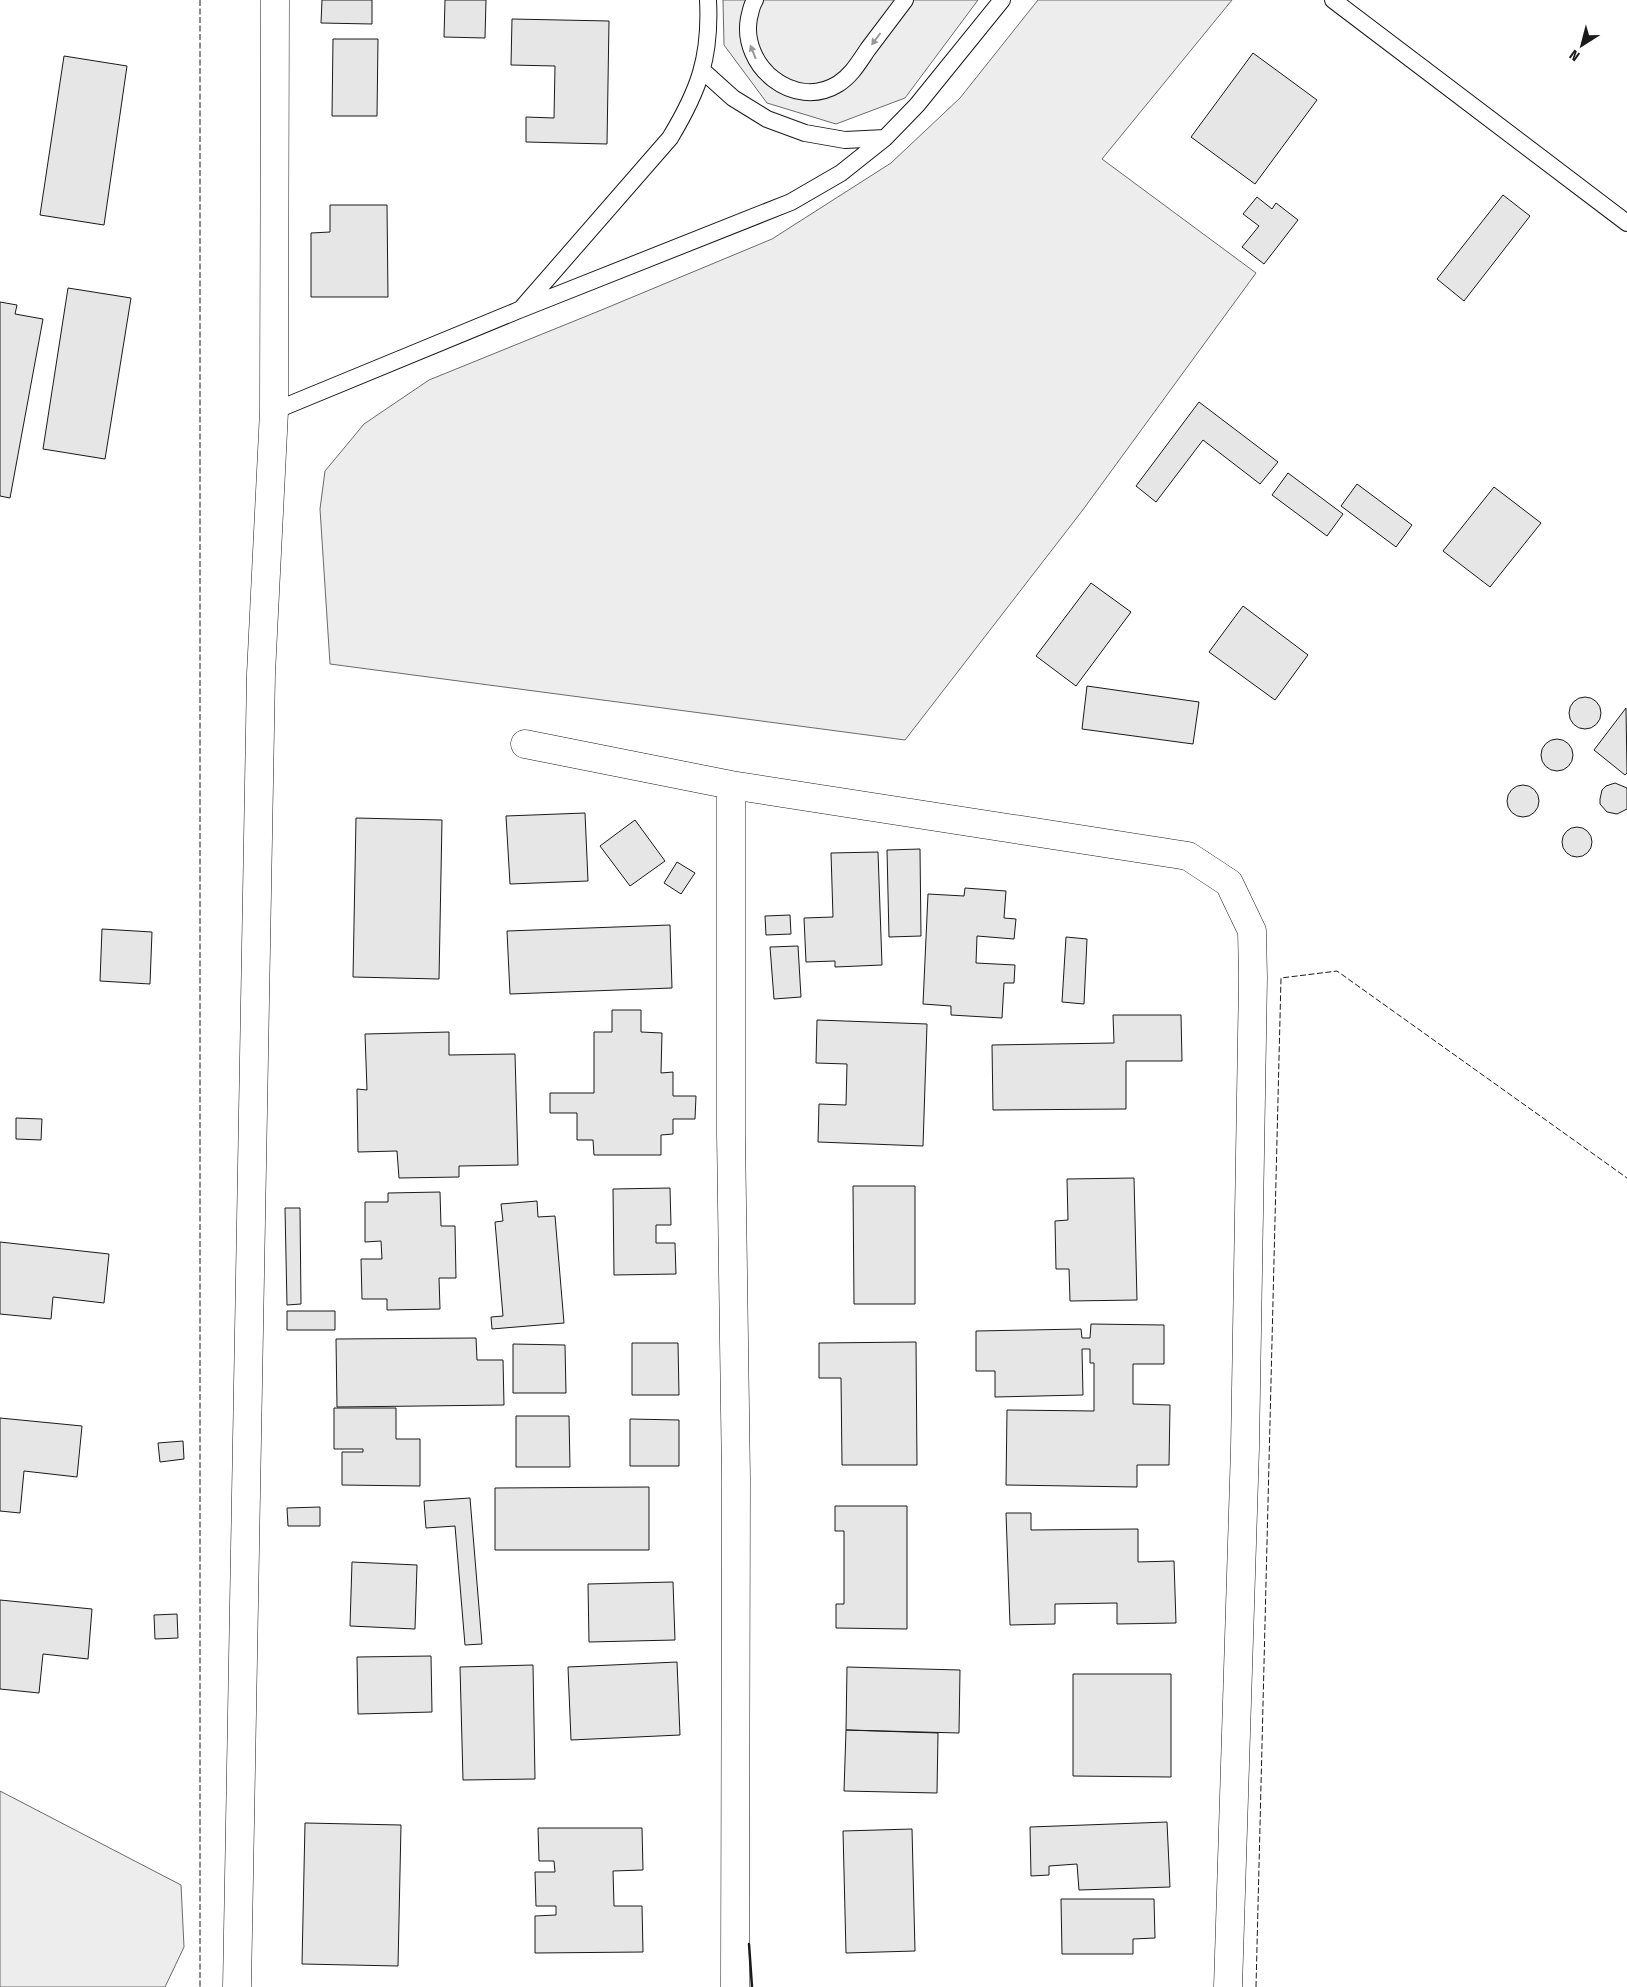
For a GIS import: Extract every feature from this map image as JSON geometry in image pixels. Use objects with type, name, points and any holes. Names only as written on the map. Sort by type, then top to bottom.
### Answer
[{"type":"street","points":[[237,1987],[261,684],[274,411],[275,0]]},
{"type":"street","points":[[525,744],[730,785],[1188,856],[1229,882],[1252,931],[1253,978],[1245,1448],[1228,1987]]},
{"type":"street","points":[[730,785],[731,1134],[736,1478],[735,1987]]},
{"type":"lane","points":[[519,310],[670,138],[690,106],[703,71],[710,27],[708,0]]},
{"type":"lane","points":[[755,0],[752,5],[747,28],[751,51],[764,71],[783,85],[801,91],[819,90],[837,84],[852,73],[905,0]]},
{"type":"lane","points":[[274,411],[519,310],[791,202],[841,173],[885,138],[917,105],[1002,0]]},
{"type":"lane","points":[[1333,0],[1627,223]]},
{"type":"lane","points":[[703,71],[733,98],[760,115],[805,133],[845,140],[885,138]]},
{"type":"shaded area","points":[[723,0],[978,0],[905,98],[836,124],[767,103],[724,45]]},
{"type":"shaded area","points":[[1038,0],[1232,0],[1102,159],[1256,273],[1082,511],[905,740],[330,664],[320,509],[325,471],[364,424],[429,380],[772,239],[891,163],[960,98]]},
{"type":"shaded area","points":[[0,1791],[181,1885],[184,1947],[165,1987],[0,1987]]},
{"type":"building","points":[[322,0],[372,0],[372,24],[321,23]]},
{"type":"building","points":[[445,0],[486,0],[485,38],[444,37]]},
{"type":"building","points":[[512,19],[609,21],[607,144],[526,142],[526,117],[554,118],[555,66],[511,65]]},
{"type":"building","points":[[333,39],[378,39],[377,116],[332,116]]},
{"type":"building","points":[[1253,53],[1317,100],[1255,184],[1191,137]]},
{"type":"building","points":[[64,56],[127,66],[104,225],[40,215]]},
{"type":"building","points":[[1503,195],[1530,216],[1464,301],[1437,279]]},
{"type":"building","points":[[1257,197],[1272,209],[1276,203],[1298,220],[1264,264],[1242,247],[1259,226],[1243,214]]},
{"type":"building","points":[[330,205],[387,205],[388,297],[311,297],[311,233],[330,232]]},
{"type":"building","points":[[68,288],[131,298],[105,459],[43,449]]},
{"type":"building","points":[[0,302],[17,305],[15,314],[43,319],[10,498],[0,496]]},
{"type":"building","points":[[1199,402],[1278,462],[1260,484],[1203,440],[1156,502],[1136,486]]},
{"type":"building","points":[[1288,473],[1343,514],[1327,536],[1272,495]]},
{"type":"building","points":[[1357,484],[1412,525],[1396,547],[1341,506]]},
{"type":"building","points":[[1494,487],[1541,523],[1490,587],[1443,551]]},
{"type":"building","points":[[1091,583],[1131,612],[1076,686],[1036,656]]},
{"type":"building","points":[[1243,606],[1308,655],[1275,700],[1209,652]]},
{"type":"building","points":[[1087,686],[1199,702],[1193,744],[1082,729]]},
{"type":"building","points":[[1585,697],[1596,702],[1601,713],[1596,724],[1585,729],[1574,724],[1569,713],[1574,702]]},
{"type":"building","points":[[1626,708],[1627,773],[1625,775],[1594,750]]},
{"type":"building","points":[[1557,739],[1568,744],[1573,755],[1568,766],[1557,771],[1546,766],[1541,755],[1546,744]]},
{"type":"building","points":[[1615,783],[1627,788],[1627,809],[1617,814],[1607,812],[1600,804],[1602,790],[1606,786]]},
{"type":"building","points":[[1523,785],[1534,790],[1539,801],[1534,812],[1523,817],[1512,812],[1507,801],[1512,790]]},
{"type":"building","points":[[585,813],[588,881],[510,884],[506,816]]},
{"type":"building","points":[[356,818],[442,820],[439,979],[353,977]]},
{"type":"building","points":[[635,820],[665,861],[630,886],[600,846]]},
{"type":"building","points":[[1577,827],[1588,831],[1592,842],[1588,853],[1577,857],[1566,853],[1562,842],[1566,831]]},
{"type":"building","points":[[920,849],[921,936],[889,937],[887,850]]},
{"type":"building","points":[[878,852],[882,965],[835,967],[835,961],[806,962],[804,918],[833,917],[831,853]]},
{"type":"building","points":[[677,862],[695,873],[681,894],[664,883]]},
{"type":"building","points":[[965,888],[1006,891],[1004,918],[1016,919],[1014,939],[977,936],[976,963],[1015,965],[1014,983],[1004,983],[1002,1018],[951,1015],[951,1006],[923,1004],[928,894],[964,896]]},
{"type":"building","points":[[790,915],[791,934],[766,935],[765,916]]},
{"type":"building","points":[[670,925],[672,988],[510,994],[507,931]]},
{"type":"building","points":[[102,929],[152,932],[150,984],[100,981]]},
{"type":"building","points":[[1066,937],[1087,939],[1084,1004],[1062,1002]]},
{"type":"building","points":[[798,946],[801,997],[774,999],[770,947]]},
{"type":"building","points":[[612,1010],[641,1010],[641,1032],[662,1033],[661,1073],[673,1072],[673,1096],[696,1096],[695,1119],[673,1119],[673,1134],[661,1135],[661,1155],[594,1155],[593,1140],[577,1140],[577,1113],[550,1113],[550,1093],[594,1093],[594,1032],[612,1032]]},
{"type":"building","points":[[1113,1015],[1181,1015],[1182,1061],[1126,1061],[1126,1109],[993,1110],[992,1045],[1114,1043]]},
{"type":"building","points":[[817,1020],[927,1024],[923,1146],[818,1142],[819,1104],[846,1105],[847,1064],[816,1063]]},
{"type":"building","points":[[449,1032],[449,1055],[515,1054],[518,1165],[459,1166],[459,1177],[399,1178],[397,1151],[358,1152],[357,1089],[367,1090],[365,1034]]},
{"type":"building","points":[[16,1118],[42,1119],[41,1140],[16,1139]]},
{"type":"building","points":[[1134,1178],[1137,1300],[1070,1301],[1069,1269],[1056,1269],[1055,1221],[1068,1220],[1067,1179]]},
{"type":"building","points":[[853,1186],[915,1186],[915,1304],[854,1304]]},
{"type":"building","points":[[670,1188],[671,1225],[656,1225],[656,1243],[675,1243],[676,1274],[614,1275],[613,1189]]},
{"type":"building","points":[[440,1192],[441,1226],[455,1226],[456,1278],[439,1278],[440,1309],[387,1310],[387,1299],[362,1299],[361,1259],[382,1259],[381,1241],[365,1242],[365,1202],[388,1202],[388,1193]]},
{"type":"building","points":[[537,1201],[538,1217],[555,1216],[564,1323],[492,1329],[491,1317],[503,1316],[495,1222],[503,1221],[501,1204]]},
{"type":"building","points":[[285,1208],[300,1208],[301,1304],[287,1305]]},
{"type":"building","points":[[0,1242],[109,1254],[104,1303],[53,1297],[51,1319],[0,1314]]},
{"type":"building","points":[[287,1311],[335,1311],[335,1330],[287,1330]]},
{"type":"building","points":[[1091,1324],[1164,1325],[1164,1364],[1133,1364],[1133,1404],[1170,1405],[1169,1465],[1137,1465],[1137,1487],[1006,1485],[1007,1410],[1094,1411],[1094,1363],[1090,1363],[1090,1349],[1082,1349],[1083,1395],[995,1397],[995,1371],[976,1371],[976,1331],[1081,1329],[1082,1338],[1090,1338]]},
{"type":"building","points":[[476,1338],[477,1360],[503,1360],[504,1405],[337,1407],[336,1339]]},
{"type":"building","points":[[916,1342],[917,1465],[842,1465],[841,1378],[819,1378],[819,1343]]},
{"type":"building","points":[[632,1343],[678,1343],[679,1395],[632,1395]]},
{"type":"building","points":[[513,1344],[565,1345],[566,1393],[513,1393]]},
{"type":"building","points":[[334,1408],[396,1408],[396,1439],[420,1439],[420,1486],[342,1485],[342,1452],[363,1452],[363,1449],[334,1449]]},
{"type":"building","points":[[516,1416],[569,1416],[570,1467],[516,1467]]},
{"type":"building","points":[[0,1418],[82,1426],[77,1477],[24,1471],[20,1513],[0,1511]]},
{"type":"building","points":[[630,1419],[679,1420],[679,1466],[630,1466]]},
{"type":"building","points":[[183,1441],[184,1459],[160,1462],[158,1443]]},
{"type":"building","points":[[649,1487],[649,1550],[495,1550],[495,1488]]},
{"type":"building","points":[[470,1498],[482,1644],[465,1645],[455,1526],[426,1528],[424,1501]]},
{"type":"building","points":[[835,1506],[907,1506],[907,1629],[836,1628],[836,1604],[844,1604],[844,1531],[835,1531]]},
{"type":"building","points":[[320,1507],[320,1526],[288,1526],[287,1508]]},
{"type":"building","points":[[1006,1513],[1031,1513],[1031,1530],[1138,1529],[1138,1562],[1174,1561],[1176,1623],[1117,1624],[1117,1603],[1055,1604],[1055,1624],[1010,1625]]},
{"type":"building","points":[[352,1562],[417,1565],[415,1629],[350,1626]]},
{"type":"building","points":[[673,1582],[675,1640],[589,1642],[588,1584]]},
{"type":"building","points":[[0,1600],[92,1609],[88,1659],[43,1654],[39,1693],[0,1689]]},
{"type":"building","points":[[177,1614],[178,1638],[155,1639],[154,1615]]},
{"type":"building","points":[[431,1656],[432,1712],[358,1714],[357,1657]]},
{"type":"building","points":[[677,1662],[680,1735],[571,1740],[568,1667]]},
{"type":"building","points":[[533,1665],[535,1779],[463,1780],[460,1667]]},
{"type":"building","points":[[847,1667],[960,1670],[959,1733],[846,1730]]},
{"type":"building","points":[[1073,1674],[1171,1674],[1171,1777],[1073,1776]]},
{"type":"building","points":[[846,1730],[938,1733],[937,1793],[844,1791]]},
{"type":"building","points":[[1167,1822],[1170,1887],[1079,1890],[1077,1864],[1049,1866],[1049,1875],[1031,1876],[1030,1827]]},
{"type":"building","points":[[305,1823],[401,1825],[398,1966],[302,1964]]},
{"type":"building","points":[[538,1828],[642,1828],[643,1870],[613,1871],[614,1906],[642,1906],[643,1952],[535,1953],[535,1916],[556,1915],[556,1906],[536,1906],[535,1872],[555,1872],[554,1861],[539,1861]]},
{"type":"building","points":[[912,1829],[915,1951],[846,1953],[843,1831]]},
{"type":"building","points":[[1061,1899],[1154,1899],[1155,1938],[1133,1939],[1133,1954],[1062,1954]]},
{"type":"fence","points":[[200,0],[200,1987]]},
{"type":"fence","points":[[1256,1987],[1281,978],[1337,971],[1627,1178]]},
{"type":"wall","points":[[749,1944],[752,1987]]}]
